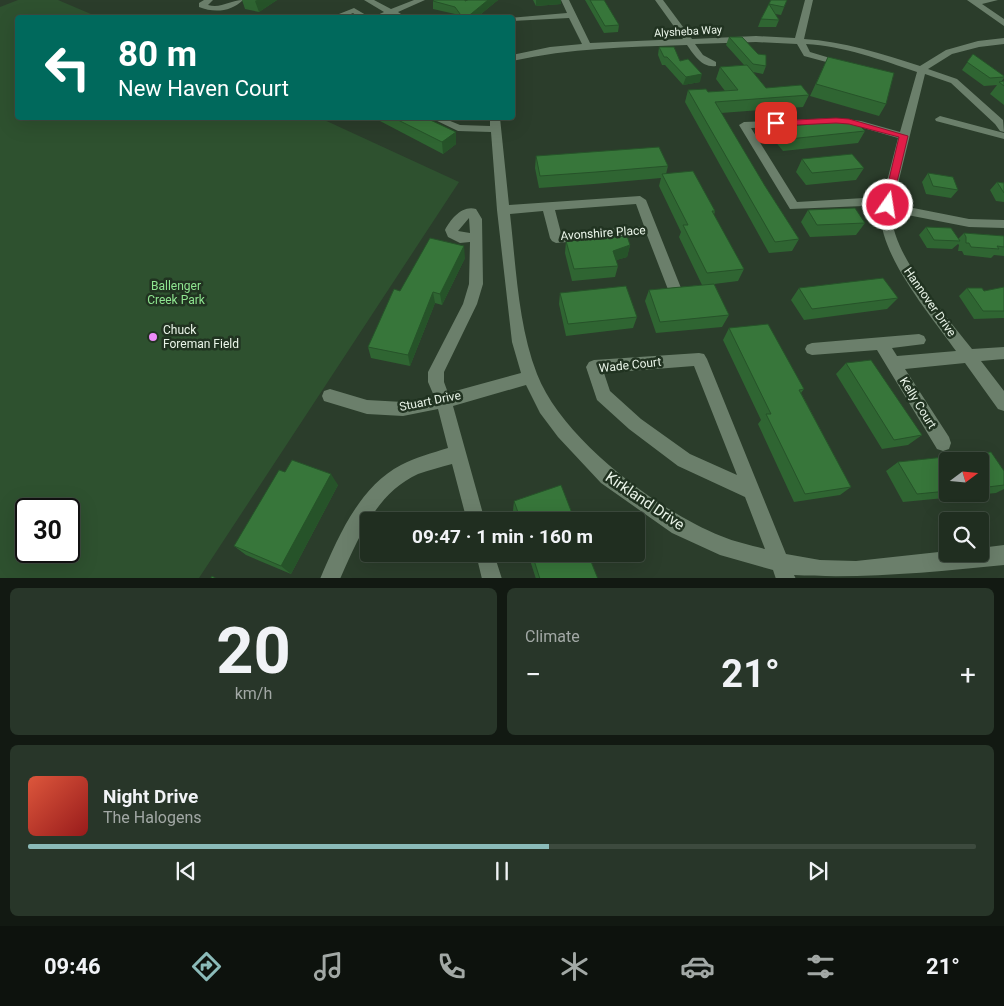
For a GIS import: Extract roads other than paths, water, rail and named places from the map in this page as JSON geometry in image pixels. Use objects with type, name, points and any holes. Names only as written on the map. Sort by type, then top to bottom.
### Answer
[{"type":"street","points":[[209,0],[202,5],[213,10],[224,8],[240,0]]},
{"type":"street","points":[[368,0],[398,15]]},
{"type":"street","points":[[384,15],[421,0]]},
{"type":"street","points":[[565,0],[586,46]]},
{"type":"street","points":[[659,0],[700,57],[713,64]]},
{"type":"street","points":[[809,0],[799,40],[808,54],[854,67]]},
{"type":"street","points":[[973,2],[994,0]]},
{"type":"street","points":[[973,2],[1004,23]]},
{"type":"street","points":[[341,15],[354,10],[362,15]]},
{"type":"street","points":[[515,19],[572,15]]},
{"type":"street","name":"Alysheba Way","points":[[515,57],[550,50],[586,46],[756,39],[799,40],[861,51],[944,77],[960,85],[1004,129]]},
{"type":"street","points":[[922,70],[948,52],[978,44],[1004,42]]},
{"type":"street","name":"Hannover Drive","points":[[922,70],[912,99],[888,205],[886,216],[889,231],[900,258],[920,291],[1004,404]]},
{"type":"street","points":[[940,119],[1004,136]]},
{"type":"street","points":[[440,120],[458,128],[496,123]]},
{"type":"street","points":[[904,136],[861,124],[836,120],[744,125],[794,206],[864,202],[888,205],[969,223],[1004,224]]},
{"type":"street","name":"Kirkland Drive","points":[[496,123],[503,210],[519,342],[530,376],[546,408],[564,431],[607,477],[688,530],[720,546],[782,570],[856,571],[1004,555]]},
{"type":"street","name":"Avonshire Place","points":[[503,210],[640,200],[674,288]]},
{"type":"street","name":"Avonshire Place","points":[[548,206],[556,238],[651,230]]},
{"type":"street","points":[[474,512],[444,400],[436,382],[436,372],[470,304],[476,284],[475,236]]},
{"type":"street","points":[[812,349],[919,340]]},
{"type":"street","name":"Kelly Court","points":[[881,343],[943,443]]},
{"type":"street","name":"Kelly Court","points":[[894,364],[1004,353]]},
{"type":"street","name":"Wade Court","points":[[752,491],[684,460],[635,424],[603,395],[594,366],[699,359],[752,491],[782,570]]},
{"type":"street","name":"Stuart Drive","points":[[330,396],[366,407],[404,409],[530,376]]},
{"type":"street","points":[[330,578],[373,498],[390,482],[407,471],[458,454]]},
{"type":"street","points":[[487,562],[492,578]]},
{"type":"place","name":"Chuck Foreman Field","points":[[153,337]]},
{"type":"park label","name":"Ballenger Creek Park","points":[[176,293]]}]
